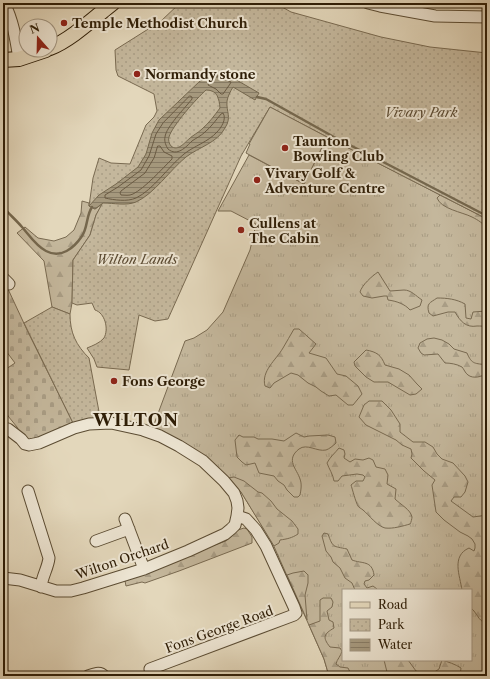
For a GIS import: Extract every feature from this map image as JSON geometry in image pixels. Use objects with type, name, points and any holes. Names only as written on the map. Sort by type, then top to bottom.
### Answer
[{"type":"main road","points":[[58,44],[113,3]]},
{"type":"main road","points":[[3,60],[22,58]]},
{"type":"street","points":[[4,3],[13,29],[18,59]]},
{"type":"street","points":[[368,3],[435,16],[487,17]]},
{"type":"street","points":[[3,428],[8,429],[25,444],[29,445],[89,424],[111,423],[143,430],[160,436],[203,461],[224,481],[234,493],[237,501],[237,516]]},
{"type":"street","points":[[28,491],[49,558],[41,587]]},
{"type":"street","name":"Wilton Orchard","points":[[3,578],[20,580],[56,591],[71,591],[144,569],[225,534],[231,530],[237,516]]},
{"type":"street","name":"Fons George Road","points":[[150,668],[290,617],[296,613],[266,546],[256,530],[246,519],[237,516]]},
{"type":"street","points":[[96,541],[127,524],[144,569]]},
{"type":"street","points":[[88,676],[97,673],[103,675]]},
{"type":"green space","name":"Vivary Park","points":[[180,3],[275,3],[291,12],[381,37],[430,47],[487,53],[487,219],[270,107],[241,156],[168,319],[155,321],[139,315],[129,370],[97,367],[87,348],[98,343],[104,338],[106,326],[104,318],[95,310],[92,303],[77,305],[72,303],[73,260],[90,235],[96,215],[102,204],[95,209],[89,206],[93,178],[99,158],[111,163],[130,164],[146,125],[154,117],[157,111],[154,94],[118,76],[116,70],[115,50],[161,21]]},
{"type":"green space","name":"Taunton Bowling Club","points":[[270,107],[327,137],[304,184],[246,153],[249,144]]},
{"type":"green space","points":[[327,137],[487,219],[487,676],[329,676],[324,659],[272,542],[241,492],[228,478],[203,456],[153,427],[185,341],[194,338],[207,330],[223,312],[250,250],[256,224],[231,211],[218,211],[249,155],[304,184]]},
{"type":"green space","points":[[440,195],[487,219],[487,229],[482,223],[474,218],[447,208],[439,202],[437,198]]},
{"type":"green space","points":[[82,201],[89,203],[89,206],[103,203],[96,215],[90,235],[73,260],[72,303],[70,314],[52,307],[44,261],[17,233],[25,227],[38,238],[54,241],[66,237],[74,230],[81,213]]},
{"type":"green space","points":[[378,272],[390,291],[407,290],[411,292],[422,300],[420,306],[410,310],[400,303],[388,300],[387,296],[372,298],[363,296],[360,292],[363,286]]},
{"type":"green space","points":[[8,289],[74,425],[44,436],[27,440],[21,435],[17,427],[8,416],[3,404],[3,371],[15,363],[3,347],[3,293]]},
{"type":"green space","points":[[437,298],[451,299],[465,304],[466,318],[471,319],[473,312],[486,311],[487,327],[467,325],[461,321],[455,312],[448,312],[433,316],[429,313],[428,305]]},
{"type":"green space","points":[[52,307],[70,314],[71,327],[77,343],[89,358],[100,417],[73,423],[24,323]]},
{"type":"green space","points":[[294,329],[299,329],[316,344],[309,353],[326,358],[337,374],[346,376],[358,386],[362,394],[353,405],[348,405],[336,395],[329,396],[298,375],[291,373],[274,383],[270,388],[265,386],[264,381],[267,371]]},
{"type":"green space","points":[[434,338],[442,340],[454,349],[467,353],[472,362],[487,365],[487,373],[483,376],[472,377],[460,366],[445,363],[438,354],[424,355],[421,353],[418,348],[420,343],[427,339]]},
{"type":"green space","points":[[366,350],[378,354],[385,365],[399,369],[409,375],[422,389],[416,394],[410,395],[388,382],[374,382],[366,377],[355,366],[354,362]]},
{"type":"green space","points":[[369,401],[382,401],[391,410],[400,424],[400,432],[413,442],[425,442],[433,447],[442,459],[453,463],[465,476],[468,482],[465,492],[461,497],[454,497],[451,501],[473,517],[487,515],[487,621],[485,623],[472,609],[472,589],[462,589],[458,567],[460,556],[469,548],[474,551],[475,544],[472,539],[444,520],[436,512],[432,485],[435,480],[411,458],[411,449],[366,425],[359,417],[364,405]]},
{"type":"green space","points":[[296,433],[304,437],[328,435],[335,437],[336,443],[326,450],[302,447],[295,453],[292,461],[300,479],[301,487],[300,495],[298,497],[294,497],[274,476],[259,473],[255,463],[246,465],[242,462],[237,457],[235,440],[239,435],[258,439],[284,441]]},
{"type":"green space","points":[[339,448],[344,450],[344,458],[350,462],[355,459],[363,460],[369,458],[373,460],[376,467],[385,469],[388,475],[387,484],[396,489],[395,499],[411,514],[412,518],[410,524],[395,528],[382,527],[359,507],[351,485],[356,481],[363,481],[365,477],[363,475],[357,474],[342,476],[338,481],[334,481],[327,463]]},
{"type":"green space","points":[[234,477],[244,481],[271,501],[277,509],[292,521],[298,529],[298,534],[280,540],[279,543],[274,546],[241,492],[228,478]]},
{"type":"green space","points":[[244,528],[247,529],[252,537],[252,543],[145,583],[142,582],[126,586],[125,581],[226,541],[238,530]]},
{"type":"green space","points":[[324,533],[328,534],[334,546],[347,549],[352,560],[369,565],[373,570],[374,575],[369,580],[365,581],[364,584],[367,588],[373,586],[377,589],[355,589],[352,583],[345,578],[340,568],[333,562],[326,551],[322,536]]},
{"type":"green space","points":[[304,571],[308,575],[305,595],[307,620],[287,575]]},
{"type":"green space","points":[[323,598],[331,598],[333,602],[332,607],[327,611],[329,620],[333,622],[334,628],[326,634],[326,641],[330,647],[340,648],[342,651],[336,664],[340,667],[348,668],[352,676],[329,676],[324,659],[309,625],[320,621],[320,600]]},
{"type":"green space","points":[[384,661],[409,661],[416,671],[423,674],[433,673],[439,669],[442,661],[454,664],[461,668],[460,676],[388,676]]},
{"type":"water","points":[[216,71],[233,78],[259,93],[255,100],[233,87],[227,101],[228,121],[222,133],[213,141],[186,157],[156,188],[143,198],[128,204],[103,203],[95,209],[89,206],[99,195],[138,167],[146,154],[152,133],[159,120],[200,81],[207,79]],"holes":[[[206,90],[210,90],[217,96],[220,108],[205,127],[181,146],[174,148],[169,143],[171,132],[185,112]]]},
{"type":"waterway","points":[[257,97],[266,99],[334,137],[487,216]]},
{"type":"waterway","points":[[3,207],[39,246],[46,251],[57,254],[67,251],[79,240],[84,233],[92,207]]},
{"type":"place","name":"Temple Methodist Church","points":[[64,23]]},
{"type":"place","name":"Normandy stone","points":[[137,74]]},
{"type":"place","name":"Taunton Bowling Club","points":[[285,148]]},
{"type":"place","name":"Vivary Golf & Adventure Centre","points":[[257,180]]},
{"type":"place","name":"Cullens at The Cabin","points":[[241,230]]},
{"type":"place","name":"Fons George","points":[[114,381]]},
{"type":"district","name":"WILTON","points":[[136,420]]},
{"type":"park label","name":"Wilton Lands","points":[[137,259]]}]
